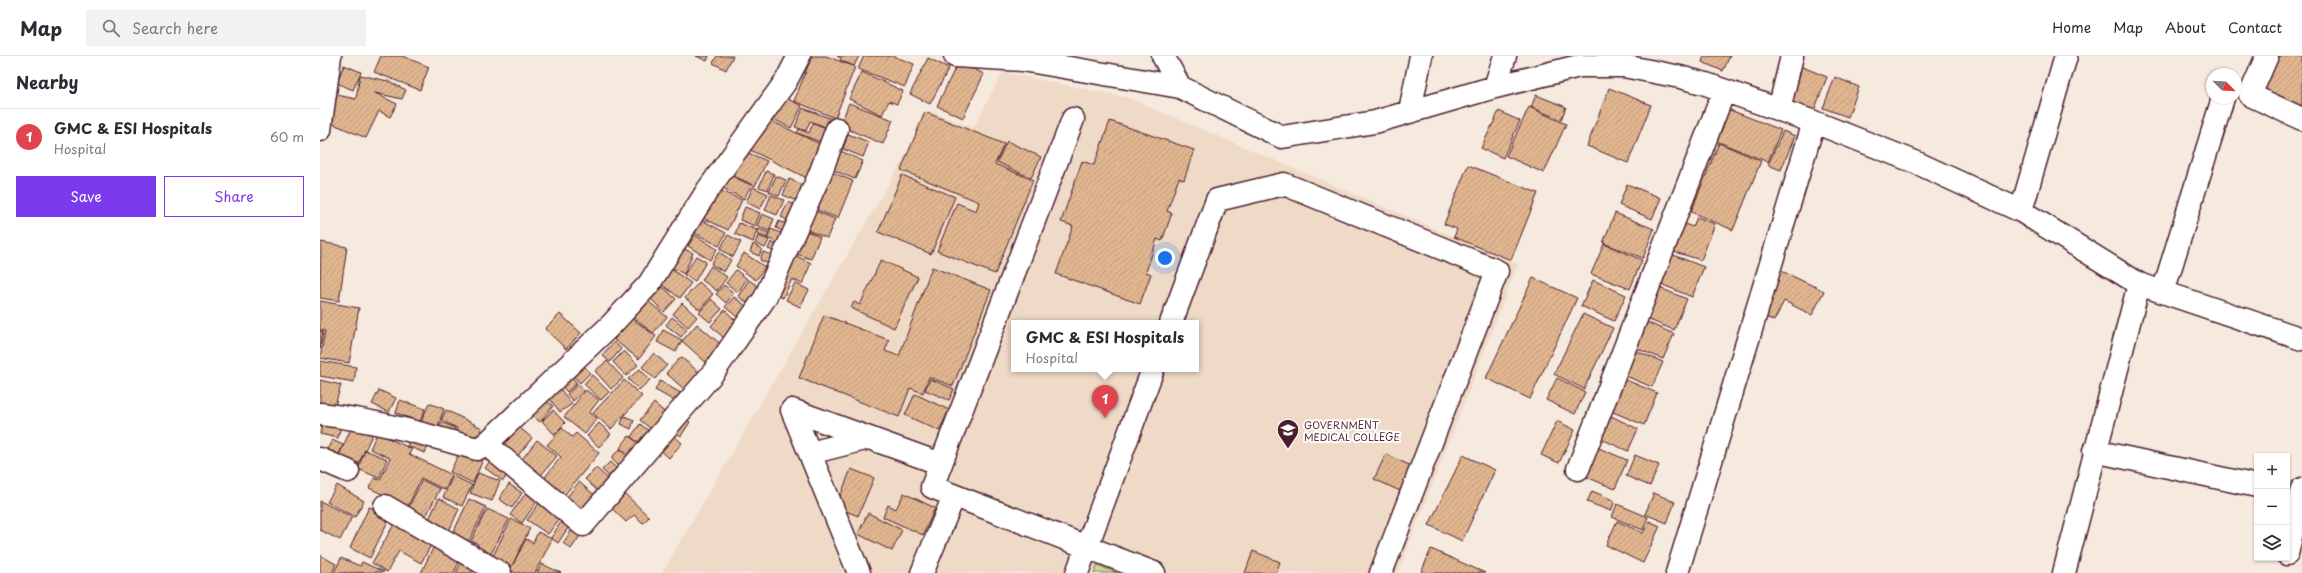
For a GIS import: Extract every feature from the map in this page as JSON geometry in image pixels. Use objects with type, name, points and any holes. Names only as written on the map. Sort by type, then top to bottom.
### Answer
[{"type":"street","points":[[320,130],[330,56]]},
{"type":"street","points":[[320,414],[354,418],[408,430],[477,449],[486,444],[612,324],[649,284],[707,191],[786,81],[799,56]]},
{"type":"street","points":[[955,56],[1023,60],[1180,87],[1282,137],[1375,122],[1581,61],[1624,66],[1680,77],[1814,122],[1915,162],[2021,211],[2139,284],[2302,339]]},
{"type":"street","points":[[1163,56],[1180,87]]},
{"type":"street","points":[[1410,111],[1421,56]]},
{"type":"street","points":[[1495,86],[1505,56]]},
{"type":"street","points":[[1779,110],[1792,56]]},
{"type":"street","points":[[2021,211],[2066,56]]},
{"type":"street","points":[[2268,56],[2250,95],[2302,119]]},
{"type":"street","points":[[1578,469],[1724,91]]},
{"type":"street","points":[[2163,292],[2222,104]]},
{"type":"street","points":[[1073,119],[932,487],[1154,573]]},
{"type":"street","points":[[1678,573],[1814,122]]},
{"type":"street","points":[[486,444],[583,526],[713,373],[765,298],[820,174],[837,129]]},
{"type":"street","points":[[1172,320],[1217,200],[1284,184],[1497,270],[1380,573]]},
{"type":"street","points":[[2064,573],[2094,451],[2139,284]]},
{"type":"street","points":[[1077,573],[1152,372]]},
{"type":"street","points":[[859,573],[792,410],[940,464]]},
{"type":"street","points":[[810,453],[869,438]]},
{"type":"street","points":[[2094,451],[2254,485]]},
{"type":"street","points":[[320,458],[348,470]]},
{"type":"street","points":[[2290,533],[2296,492]]},
{"type":"street","points":[[922,573],[954,496]]},
{"type":"street","points":[[385,506],[500,573]]},
{"type":"street","points":[[2283,573],[2285,561]]},
{"type":"shaded area","points":[[1003,72],[1129,98],[1518,264],[1398,573],[662,573],[931,111],[973,128]]},
{"type":"green space","points":[[1097,565],[1117,573],[1094,573]]},
{"type":"building","points":[[381,56],[402,56],[429,67],[420,90],[374,72]]},
{"type":"building","points":[[696,56],[709,56],[707,61]]},
{"type":"building","points":[[717,56],[733,56],[726,70],[713,63]]},
{"type":"building","points":[[812,56],[826,56],[855,67],[835,118],[794,101]]},
{"type":"building","points":[[837,56],[859,56],[854,66],[840,60],[841,58]]},
{"type":"building","points":[[864,56],[893,56],[914,64],[905,87],[858,69]]},
{"type":"building","points":[[1704,56],[1730,56],[1723,71],[1702,62]]},
{"type":"building","points":[[2276,56],[2302,56],[2302,114],[2259,95]]},
{"type":"building","points":[[928,58],[949,68],[930,104],[910,94]]},
{"type":"building","points":[[958,62],[984,74],[963,118],[937,106]]},
{"type":"building","points":[[344,65],[361,72],[353,90],[337,83]]},
{"type":"building","points":[[1800,66],[1827,77],[1814,111],[1787,100]]},
{"type":"building","points":[[862,72],[903,91],[897,104],[889,101],[882,115],[849,99]]},
{"type":"building","points":[[360,75],[388,81],[406,90],[402,99],[375,93],[397,104],[390,117],[379,111],[366,138],[331,123],[337,95],[356,99]]},
{"type":"building","points":[[1835,77],[1859,87],[1848,117],[1823,108]]},
{"type":"building","points":[[1609,88],[1651,105],[1628,163],[1587,146]]},
{"type":"building","points":[[780,95],[802,106],[791,128],[769,117]]},
{"type":"building","points":[[1536,95],[1566,107],[1561,120],[1531,107]]},
{"type":"building","points":[[849,103],[893,120],[883,144],[840,126]]},
{"type":"building","points":[[1720,106],[1781,130],[1768,162],[1706,137]]},
{"type":"building","points":[[1529,107],[1566,124],[1544,173],[1506,156]]},
{"type":"building","points":[[803,108],[832,119],[828,128],[810,121],[806,131],[795,127]]},
{"type":"building","points":[[1499,111],[1520,121],[1503,158],[1481,148]]},
{"type":"building","points":[[925,112],[1004,144],[995,164],[1033,180],[995,274],[937,251],[957,203],[976,211],[979,202],[901,170]]},
{"type":"building","points":[[763,117],[822,145],[807,178],[748,149]]},
{"type":"building","points":[[1110,121],[1194,150],[1184,180],[1179,178],[1167,211],[1172,213],[1162,241],[1157,239],[1146,272],[1151,274],[1140,304],[1056,274],[1073,226],[1061,222],[1082,161],[1094,165]]},
{"type":"building","points":[[813,123],[829,129],[823,143],[797,133],[799,129],[809,133]]},
{"type":"building","points":[[1783,131],[1795,136],[1781,170],[1768,165]]},
{"type":"building","points":[[848,134],[869,142],[863,157],[843,149]]},
{"type":"building","points":[[1007,141],[1041,157],[1031,178],[997,162]]},
{"type":"building","points":[[1719,143],[1761,161],[1733,230],[1691,212]]},
{"type":"building","points":[[836,149],[863,161],[855,179],[828,168]]},
{"type":"building","points":[[744,151],[767,161],[755,186],[732,175]]},
{"type":"building","points":[[1468,165],[1538,193],[1511,260],[1454,237],[1457,229],[1444,224]]},
{"type":"building","points":[[827,170],[853,181],[838,218],[811,208]]},
{"type":"building","points":[[766,171],[774,174],[768,190],[759,187]]},
{"type":"building","points":[[727,174],[751,185],[744,199],[721,187]]},
{"type":"building","points":[[902,175],[955,197],[931,254],[878,232]]},
{"type":"building","points":[[776,176],[786,180],[779,196],[769,192]]},
{"type":"building","points":[[789,179],[806,186],[799,202],[783,195]]},
{"type":"building","points":[[1627,184],[1661,198],[1652,219],[1619,205]]},
{"type":"building","points":[[753,187],[768,194],[760,209],[746,202]]},
{"type":"building","points":[[717,189],[742,200],[728,230],[703,218]]},
{"type":"building","points":[[771,195],[784,200],[777,215],[765,210]]},
{"type":"building","points":[[788,202],[800,207],[794,223],[781,217]]},
{"type":"building","points":[[745,207],[760,213],[755,226],[740,220]]},
{"type":"building","points":[[810,209],[835,219],[827,238],[802,228]]},
{"type":"building","points":[[1615,213],[1654,229],[1643,258],[1603,243]]},
{"type":"building","points":[[762,214],[774,219],[769,231],[757,226]]},
{"type":"building","points":[[1697,217],[1715,224],[1701,260],[1668,250],[1679,222],[1693,227]]},
{"type":"building","points":[[700,219],[726,233],[719,246],[693,232]]},
{"type":"building","points":[[779,221],[792,226],[789,234],[776,228]]},
{"type":"building","points":[[739,223],[757,230],[753,242],[735,234]]},
{"type":"building","points":[[800,228],[820,237],[811,259],[791,252]]},
{"type":"building","points":[[759,229],[769,233],[767,238],[757,234]]},
{"type":"building","points":[[771,229],[788,236],[784,245],[767,238]]},
{"type":"building","points":[[695,235],[717,249],[710,260],[688,246]]},
{"type":"building","points":[[728,235],[741,242],[733,257],[720,249]]},
{"type":"building","points":[[758,236],[769,240],[765,248],[755,243]]},
{"type":"building","points":[[321,242],[347,247],[339,301],[320,298]]},
{"type":"building","points":[[771,242],[783,248],[781,254],[768,249]]},
{"type":"building","points":[[753,244],[762,249],[759,256],[750,252]]},
{"type":"building","points":[[1604,244],[1642,260],[1630,289],[1591,274]]},
{"type":"building","points":[[680,247],[693,253],[684,274],[671,267]]},
{"type":"building","points":[[719,252],[731,260],[724,272],[711,264]]},
{"type":"building","points":[[763,252],[778,257],[774,266],[760,260]]},
{"type":"building","points":[[744,253],[765,267],[756,280],[736,266]]},
{"type":"building","points":[[790,253],[811,263],[802,284],[792,279],[783,298],[771,293]]},
{"type":"building","points":[[1668,253],[1704,267],[1692,297],[1656,282]]},
{"type":"building","points":[[696,256],[706,262],[695,281],[684,275]]},
{"type":"building","points":[[881,260],[918,277],[894,328],[851,308],[854,302],[860,305]]},
{"type":"building","points":[[711,266],[727,277],[717,291],[702,280]]},
{"type":"building","points":[[668,267],[691,283],[680,298],[658,282]]},
{"type":"building","points":[[932,267],[991,290],[953,386],[929,377],[923,393],[910,388],[899,417],[799,378],[824,315],[889,340],[885,351],[899,356]]},
{"type":"building","points":[[1775,268],[1824,291],[1812,315],[1784,301],[1774,321],[1758,313]]},
{"type":"building","points":[[736,270],[747,279],[738,292],[726,283]]},
{"type":"building","points":[[1533,278],[1577,298],[1530,399],[1486,378]]},
{"type":"building","points":[[749,280],[766,292],[754,308],[738,296]]},
{"type":"building","points":[[1593,280],[1626,295],[1614,321],[1581,306]]},
{"type":"building","points":[[699,282],[713,294],[700,310],[685,298]]},
{"type":"building","points":[[795,283],[809,290],[800,307],[786,300]]},
{"type":"building","points":[[724,285],[734,293],[726,303],[716,294]]},
{"type":"building","points":[[1655,286],[1687,299],[1674,330],[1642,317]]},
{"type":"building","points":[[663,287],[676,299],[664,312],[651,299]]},
{"type":"building","points":[[734,297],[751,310],[742,321],[725,307]]},
{"type":"building","points":[[711,299],[722,309],[710,322],[699,313]]},
{"type":"building","points":[[320,301],[359,308],[349,363],[320,358],[325,331],[320,330]]},
{"type":"building","points":[[648,301],[667,317],[653,333],[634,318]]},
{"type":"building","points":[[682,303],[697,317],[688,327],[673,314]]},
{"type":"building","points":[[725,310],[740,325],[726,340],[711,326]]},
{"type":"building","points":[[560,314],[581,333],[566,349],[545,329]]},
{"type":"building","points":[[1583,314],[1613,328],[1584,389],[1554,374]]},
{"type":"building","points":[[672,317],[687,329],[681,337],[666,325]]},
{"type":"building","points":[[631,318],[656,336],[639,359],[614,340]]},
{"type":"building","points":[[1644,321],[1674,334],[1663,359],[1633,347]]},
{"type":"building","points":[[697,324],[724,347],[709,365],[682,341]]},
{"type":"building","points":[[663,330],[682,340],[676,352],[657,342]]},
{"type":"building","points":[[320,331],[323,332],[320,349]]},
{"type":"building","points":[[614,342],[621,349],[610,362],[602,355]]},
{"type":"building","points":[[1631,349],[1663,362],[1652,387],[1621,374]]},
{"type":"building","points":[[624,351],[638,365],[626,376],[613,362]]},
{"type":"building","points":[[654,353],[667,365],[655,379],[642,367]]},
{"type":"building","points":[[681,357],[701,374],[686,391],[666,373]]},
{"type":"building","points":[[320,361],[356,367],[354,382],[320,376]]},
{"type":"building","points":[[580,361],[590,373],[580,383],[569,371]]},
{"type":"building","points":[[607,361],[623,378],[611,389],[595,371]]},
{"type":"building","points":[[640,369],[650,380],[639,390],[628,379]]},
{"type":"building","points":[[569,374],[577,383],[567,392],[559,383]]},
{"type":"building","points":[[592,375],[609,392],[601,400],[584,384]]},
{"type":"building","points":[[1619,377],[1657,393],[1644,425],[1606,409]]},
{"type":"building","points":[[1557,378],[1585,392],[1575,414],[1546,400]]},
{"type":"building","points":[[930,379],[954,389],[949,400],[925,390]]},
{"type":"building","points":[[320,380],[341,385],[334,409],[320,405]]},
{"type":"building","points":[[624,380],[642,396],[611,429],[593,413]]},
{"type":"building","points":[[660,381],[684,395],[680,404],[655,390]]},
{"type":"building","points":[[578,384],[584,391],[573,401],[567,394]]},
{"type":"building","points":[[557,385],[572,404],[560,412],[546,394]]},
{"type":"building","points":[[379,390],[396,398],[389,412],[372,404]]},
{"type":"building","points":[[586,390],[599,400],[589,413],[597,418],[585,434],[564,417]]},
{"type":"building","points":[[915,394],[949,410],[939,431],[905,415]]},
{"type":"building","points":[[542,397],[553,406],[540,422],[529,413]]},
{"type":"building","points":[[400,400],[425,409],[420,422],[396,413]]},
{"type":"building","points":[[429,403],[444,409],[437,429],[421,422]]},
{"type":"building","points":[[654,403],[670,417],[656,433],[640,420]]},
{"type":"building","points":[[446,410],[482,428],[474,445],[454,435],[457,428],[441,420]]},
{"type":"building","points":[[553,410],[565,423],[554,434],[542,421]]},
{"type":"building","points":[[1607,414],[1638,429],[1628,451],[1597,437]]},
{"type":"building","points":[[681,415],[690,422],[681,436],[671,429]]},
{"type":"building","points":[[624,416],[634,420],[631,429],[621,424]]},
{"type":"building","points":[[323,421],[341,425],[338,438],[320,434]]},
{"type":"building","points":[[1557,421],[1575,430],[1559,463],[1541,455]]},
{"type":"building","points":[[354,422],[374,431],[355,471],[336,462]]},
{"type":"building","points":[[441,422],[455,428],[452,435],[438,430]]},
{"type":"building","points":[[599,423],[611,434],[599,447],[587,436]]},
{"type":"building","points":[[640,424],[653,434],[644,447],[631,437]]},
{"type":"building","points":[[519,427],[532,438],[517,457],[503,446]]},
{"type":"building","points":[[562,428],[572,437],[576,433],[599,453],[561,499],[541,482],[561,457],[547,445]]},
{"type":"building","points":[[670,432],[682,443],[669,458],[657,447]]},
{"type":"building","points":[[377,433],[412,449],[409,454],[452,475],[445,490],[421,478],[408,506],[369,488],[374,478],[380,480],[390,458],[370,449]]},
{"type":"building","points":[[412,435],[430,442],[425,453],[407,446]]},
{"type":"building","points":[[629,436],[641,445],[631,457],[620,448]]},
{"type":"building","points":[[332,440],[343,445],[338,457],[326,452]]},
{"type":"building","points":[[537,440],[557,456],[538,479],[519,463]]},
{"type":"building","points":[[1594,446],[1627,460],[1615,489],[1582,475]]},
{"type":"building","points":[[462,447],[484,457],[473,483],[450,472]]},
{"type":"building","points":[[620,449],[632,461],[623,470],[611,458]]},
{"type":"building","points":[[365,450],[387,459],[379,478],[358,469]]},
{"type":"building","points":[[1386,454],[1411,466],[1400,491],[1374,479]]},
{"type":"building","points":[[1463,455],[1495,470],[1462,541],[1429,525]]},
{"type":"building","points":[[1635,455],[1659,465],[1650,486],[1626,476]]},
{"type":"building","points":[[493,457],[511,470],[503,481],[485,468]]},
{"type":"building","points":[[610,462],[620,472],[613,480],[602,470]]},
{"type":"building","points":[[596,468],[613,483],[602,495],[585,479]]},
{"type":"building","points":[[851,469],[874,478],[858,516],[836,507]]},
{"type":"building","points":[[478,473],[500,481],[492,501],[470,493]]},
{"type":"building","points":[[453,476],[472,485],[462,506],[443,497]]},
{"type":"building","points":[[422,480],[440,489],[425,518],[408,509]]},
{"type":"building","points":[[579,482],[598,498],[582,518],[563,502]]},
{"type":"building","points":[[509,484],[522,493],[512,508],[499,499]]},
{"type":"building","points":[[337,485],[364,501],[355,517],[327,502]]},
{"type":"building","points":[[531,486],[542,494],[522,523],[510,515]]},
{"type":"building","points":[[620,489],[649,517],[643,523],[634,515],[626,522],[606,503]]},
{"type":"building","points":[[1592,491],[1615,501],[1611,511],[1587,502]]},
{"type":"building","points":[[904,493],[935,508],[923,535],[883,517],[888,505],[896,509]]},
{"type":"building","points":[[1654,493],[1675,502],[1667,523],[1645,514]]},
{"type":"building","points":[[439,498],[459,509],[449,531],[428,521]]},
{"type":"building","points":[[469,499],[486,507],[469,541],[453,533]]},
{"type":"building","points":[[542,499],[563,514],[548,534],[527,520]]},
{"type":"building","points":[[320,501],[352,517],[340,540],[320,530]]},
{"type":"building","points":[[1617,504],[1648,517],[1643,530],[1612,517]]},
{"type":"building","points":[[369,507],[390,517],[370,558],[350,548]]},
{"type":"building","points":[[487,509],[509,519],[491,554],[477,547],[478,544],[471,541]]},
{"type":"building","points":[[868,513],[902,530],[892,551],[858,534]]},
{"type":"building","points":[[564,517],[572,522],[558,543],[551,538]]},
{"type":"building","points":[[397,519],[434,540],[421,563],[399,551],[387,572],[372,563]]},
{"type":"building","points":[[511,519],[530,528],[512,566],[493,556]]},
{"type":"building","points":[[1617,521],[1643,533],[1649,521],[1660,526],[1643,563],[1606,545]]},
{"type":"building","points":[[574,527],[582,533],[571,549],[563,543]]},
{"type":"building","points":[[538,532],[552,539],[535,573],[516,573],[510,570],[526,539],[533,543]]},
{"type":"building","points":[[435,544],[461,557],[454,573],[421,573]]},
{"type":"building","points":[[1431,549],[1485,573],[1421,573]]},
{"type":"building","points":[[1253,551],[1280,562],[1276,573],[1245,573]]},
{"type":"building","points":[[320,555],[336,564],[332,573],[320,573]]},
{"type":"building","points":[[341,558],[360,566],[362,562],[384,572],[334,573]]},
{"type":"building","points":[[462,561],[475,567],[472,573],[456,573]]},
{"type":"building","points":[[542,564],[561,573],[537,573]]},
{"type":"place","name":"GMC & ESI Hospitals","points":[[1105,418]]},
{"type":"place","name":"GOVERNMENT MEDICAL COLLEGE","points":[[1288,450]]}]
